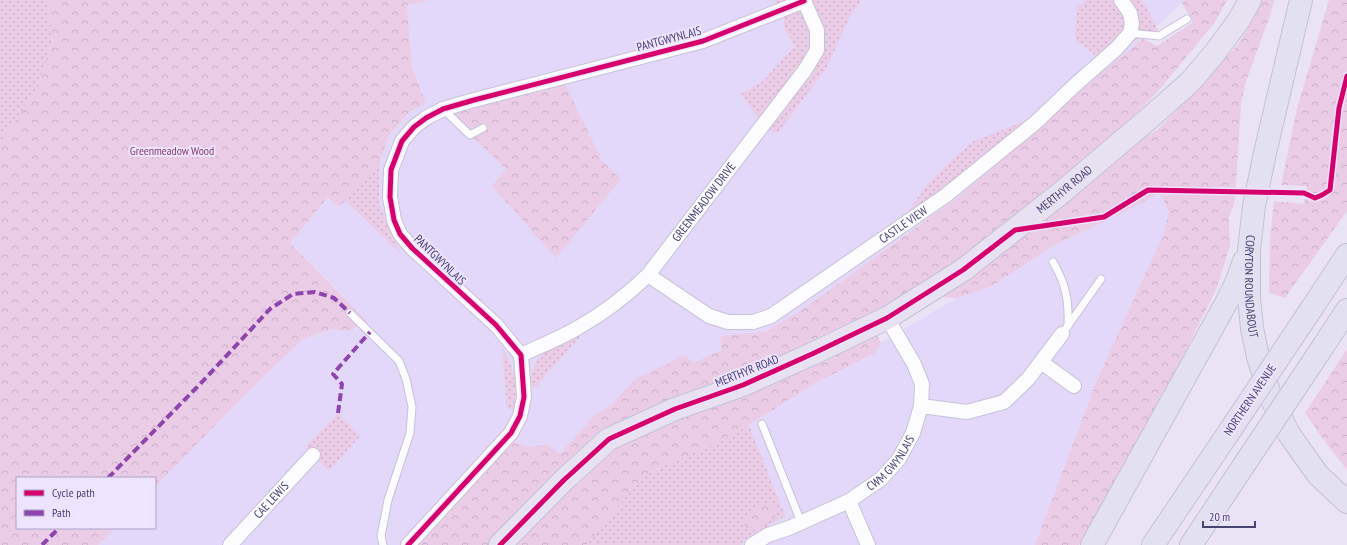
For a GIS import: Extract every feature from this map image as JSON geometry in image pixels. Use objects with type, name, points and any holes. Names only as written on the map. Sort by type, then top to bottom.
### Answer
[{"type":"highway","name":"CORYTON ROUNDABOUT","points":[[1301,0],[1264,153],[1254,206],[1249,250],[1249,298],[1252,328],[1258,357],[1271,398],[1289,434],[1318,475],[1347,502]]},
{"type":"highway","points":[[1092,545],[1225,304],[1237,281],[1249,250]]},
{"type":"highway","name":"NORTHERN AVENUE","points":[[1153,545],[1347,255]]},
{"type":"highway","points":[[1190,545],[1347,310]]},
{"type":"main road","name":"MERTHYR ROAD","points":[[500,545],[564,480],[609,439],[675,409],[743,385],[812,354],[887,318],[963,270],[1061,193],[1146,121],[1188,83],[1214,54],[1239,20],[1250,0]]},
{"type":"street","name":"PANTGWYNLAIS","points":[[521,355],[496,325],[412,248],[400,234],[394,220],[390,197],[390,170],[402,141],[414,127],[426,118],[443,109],[703,41],[804,0]]},
{"type":"street","name":"GREENMEADOW DRIVE","points":[[521,355],[578,328],[602,314],[622,299],[648,275],[805,70],[817,50],[817,30],[804,0]]},
{"type":"street","points":[[1121,0],[1130,13],[1132,24],[1130,33]]},
{"type":"street","name":"CASTLE VIEW","points":[[648,275],[709,316],[728,322],[753,322],[770,316],[945,196],[1035,123],[1117,48],[1130,33]]},
{"type":"street","name":"CWM GWYNLAIS","points":[[752,545],[768,535],[789,528],[849,501],[881,479],[899,459],[913,433],[921,406],[922,384],[914,364],[887,318]]},
{"type":"street","points":[[921,406],[966,412],[1004,402],[1028,379],[1065,330]]},
{"type":"street","points":[[408,545],[511,433],[520,416],[524,397],[521,355]]},
{"type":"street","points":[[1040,362],[1074,386]]},
{"type":"street","name":"CAE LEWIS","points":[[230,545],[312,455]]},
{"type":"street","points":[[849,501],[868,545]]},
{"type":"lane","points":[[1130,33],[1159,36],[1187,19]]},
{"type":"lane","points":[[443,109],[470,135],[483,128]]},
{"type":"lane","points":[[1053,262],[1065,286],[1069,309],[1065,330]]},
{"type":"lane","points":[[1065,330],[1101,279]]},
{"type":"lane","points":[[350,313],[399,361],[406,379],[412,407],[410,433],[388,500],[381,536],[383,545]]},
{"type":"lane","points":[[762,424],[801,522]]},
{"type":"shaded area","points":[[431,0],[1185,0],[1143,39],[1104,70],[960,196],[803,309],[765,332],[720,336],[735,369],[565,458],[547,444],[531,447],[514,442],[419,545],[98,545],[114,529],[156,529],[156,486],[245,395],[303,339],[332,329],[348,331],[342,295],[290,243],[328,197],[379,166],[389,136],[411,111],[426,103],[412,68],[407,5]]},
{"type":"shaded area","points":[[1158,194],[1164,201],[1169,213],[1163,237],[1097,380],[1035,545],[741,545],[744,540],[784,516],[749,425],[814,384],[875,353],[881,343],[957,298],[992,286],[1058,243],[1111,219]]},
{"type":"green space","points":[[0,0],[45,0],[48,5],[52,38],[45,68],[32,98],[0,142]]},
{"type":"green space","name":"Greenmeadow Wood","points":[[45,0],[431,0],[407,5],[412,68],[426,103],[411,111],[389,135],[379,166],[339,207],[328,197],[290,243],[367,321],[348,331],[332,329],[303,339],[245,395],[156,486],[156,477],[16,477],[16,529],[114,529],[98,545],[0,545],[0,142],[32,98],[45,68],[52,38],[48,5]]},
{"type":"green space","points":[[773,0],[862,0],[850,16],[826,69],[777,134],[763,125],[741,94],[763,81],[795,46],[785,30],[782,7]]},
{"type":"green space","points":[[1087,0],[1141,0],[1158,30],[1150,35],[1117,48],[1094,68],[1096,56],[1075,39],[1077,8]]},
{"type":"green space","points":[[1184,0],[1227,0],[1215,22],[1160,89],[1123,128],[1129,147],[1157,130],[1237,46],[1263,0],[1274,0],[1270,16],[1246,81],[1241,104],[1235,201],[1229,217],[1230,246],[1216,290],[1181,360],[1079,545],[1035,545],[1097,380],[1163,237],[1169,213],[1164,201],[1158,194],[1111,219],[1058,243],[992,286],[957,298],[944,297],[929,291],[872,325],[881,343],[875,353],[814,384],[719,442],[647,474],[629,493],[586,545],[419,545],[514,442],[530,447],[547,444],[560,454],[595,415],[611,405],[635,379],[686,355],[693,363],[722,350],[720,336],[765,332],[803,309],[960,196],[1104,70],[1143,39],[1157,46],[1193,22],[1182,3]]},
{"type":"green space","points":[[1329,0],[1347,0],[1347,211],[1285,298],[1269,293],[1270,239],[1274,201],[1304,204],[1307,186],[1281,185],[1297,108]]},
{"type":"green space","points":[[562,77],[602,161],[621,179],[556,258],[492,186],[506,169],[443,109]]},
{"type":"green space","points":[[1031,119],[940,193],[906,215],[925,187],[946,165],[974,141]]},
{"type":"green space","points":[[379,166],[379,202],[390,232],[401,254],[346,201]]},
{"type":"green space","points":[[584,332],[535,388],[529,383],[536,363],[544,352]]},
{"type":"green space","points":[[502,347],[510,362],[514,377],[516,392],[513,409],[507,408]]},
{"type":"green space","points":[[1347,349],[1347,470],[1305,413]]},
{"type":"green space","points":[[338,413],[360,436],[329,471],[306,446]]},
{"type":"green space","points":[[749,425],[785,516],[744,540],[741,545],[586,545],[629,493],[647,474],[719,442]]},
{"type":"green space","points":[[764,503],[772,506],[778,511],[775,518],[751,531],[746,529],[744,523],[750,513],[754,508]]},
{"type":"marked path","points":[[109,477],[202,382],[270,309],[293,294],[315,292],[334,298],[350,313]]},
{"type":"marked path","points":[[338,413],[342,384],[333,374],[370,332]]},
{"type":"marked path","points":[[42,545],[58,529]]},
{"type":"cycle path","points":[[408,545],[511,433],[520,416],[524,397],[521,355],[496,325],[412,248],[400,234],[394,220],[390,197],[391,170],[402,141],[414,127],[426,118],[443,109],[703,41],[804,1]]},
{"type":"cycle path","points":[[500,545],[564,480],[609,439],[675,409],[743,385],[887,318],[963,270],[1015,230],[1104,217],[1148,190],[1304,193],[1315,198],[1322,195],[1330,190],[1339,108],[1347,76]]}]
